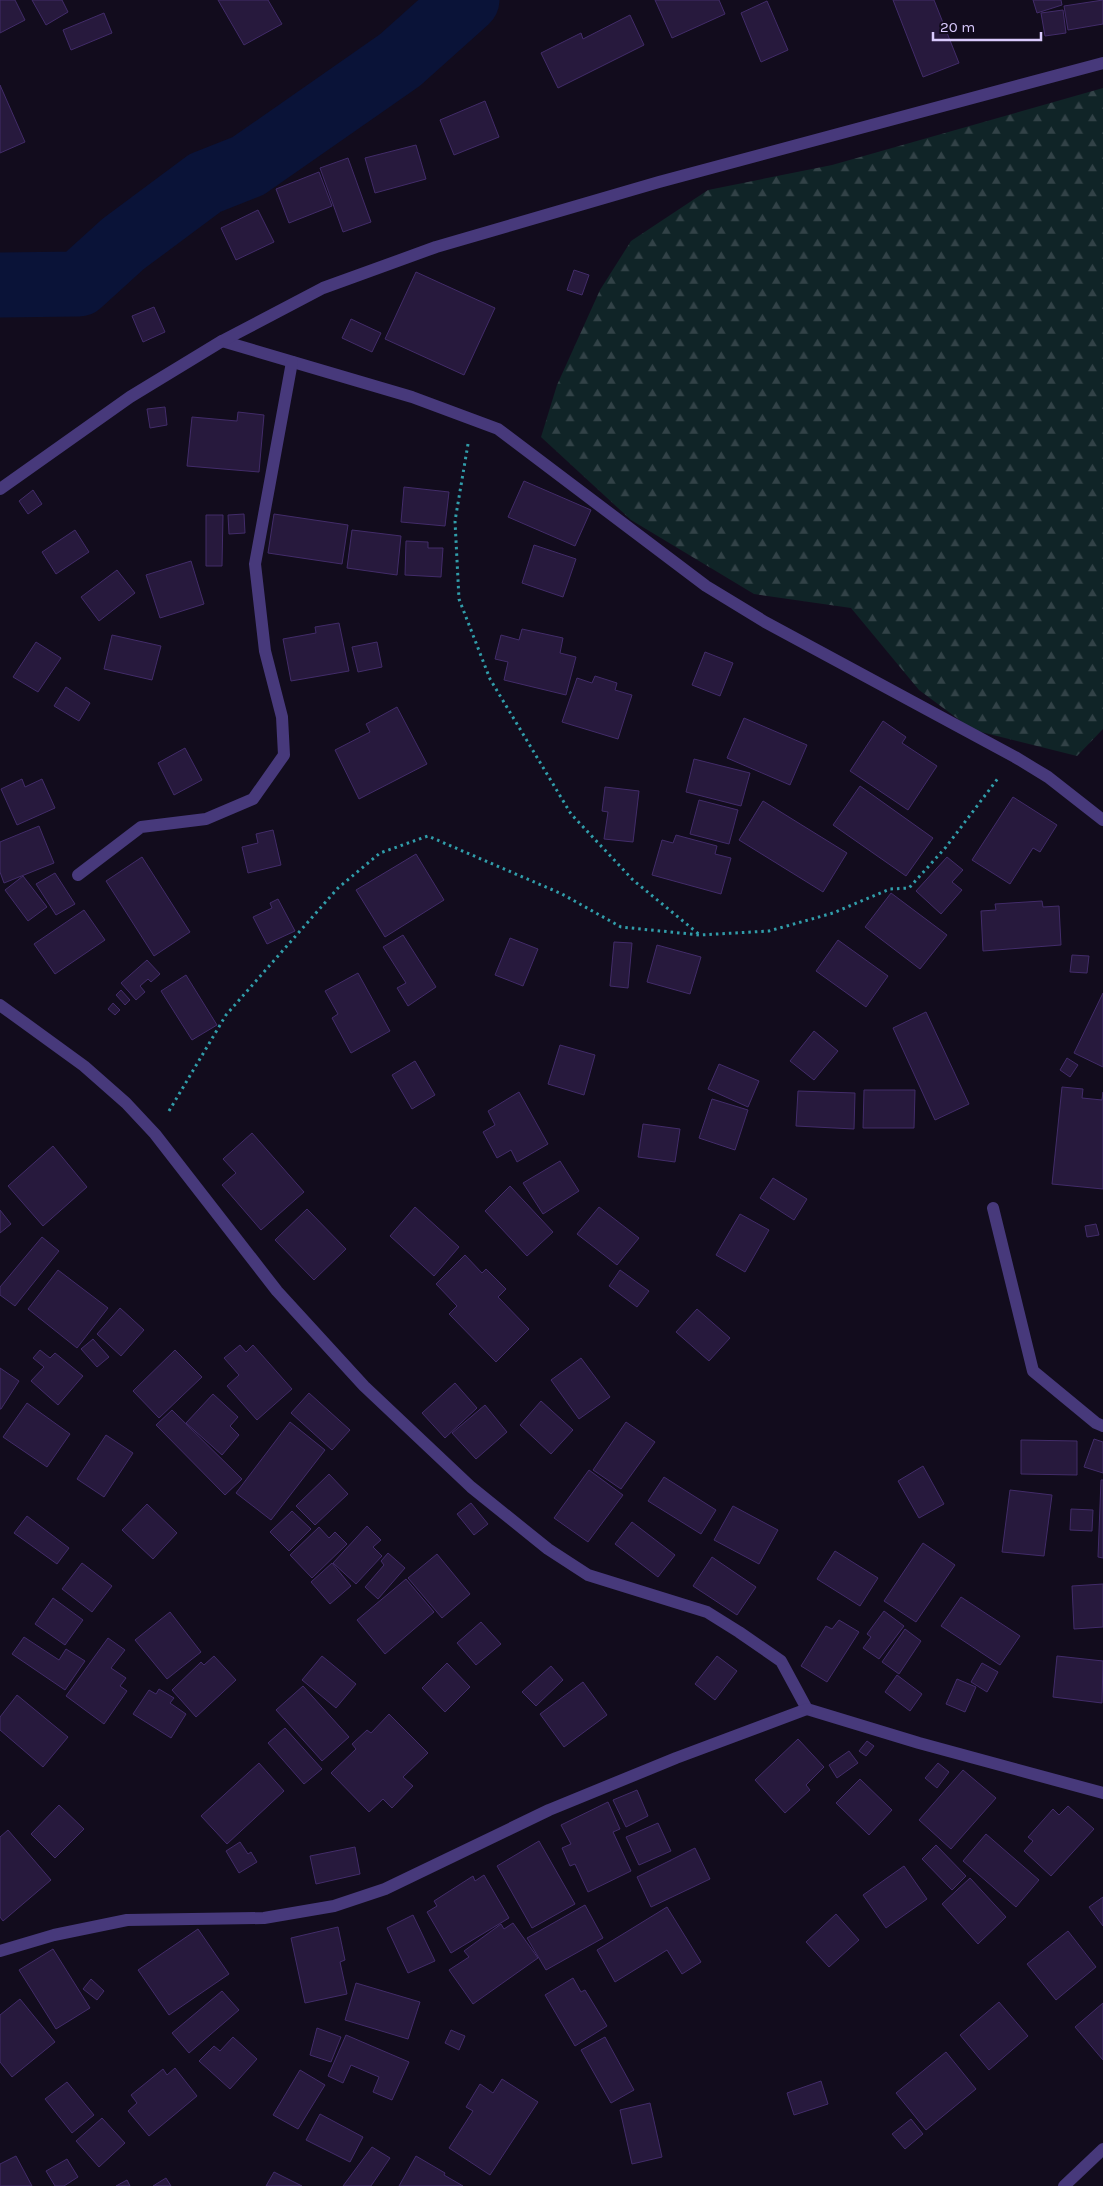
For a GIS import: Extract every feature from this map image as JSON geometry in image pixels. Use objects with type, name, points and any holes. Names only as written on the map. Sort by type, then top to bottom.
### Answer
[{"type":"street","points":[[0,489],[130,397],[222,341],[322,288],[436,247],[658,182],[1103,63]]},
{"type":"street","points":[[222,341],[412,397],[498,429],[714,591],[765,622],[1048,776],[1103,820]]},
{"type":"street","points":[[78,875],[141,828],[206,818],[253,799],[284,755],[282,718],[265,651],[255,564],[292,362]]},
{"type":"street","points":[[0,1005],[84,1066],[126,1103],[155,1134],[277,1291],[364,1386],[471,1487],[548,1549],[588,1575],[707,1612],[739,1632],[781,1661],[808,1709]]},
{"type":"street","points":[[994,1208],[1033,1371],[1096,1423],[1103,1426]]},
{"type":"street","points":[[0,1951],[54,1935],[128,1920],[264,1918],[334,1906],[385,1889],[549,1810],[676,1758],[808,1709],[928,1745],[1103,1793]]},
{"type":"street","points":[[1064,2186],[1103,2149]]},
{"type":"path","points":[[472,419],[455,521],[459,599],[490,679],[571,814],[633,880],[700,935]]},
{"type":"path","points":[[155,1134],[226,1015],[338,888],[380,854],[428,836],[562,894],[621,927],[700,935],[769,931],[833,912],[890,889],[909,888],[946,848],[1015,757]]},
{"type":"green space","points":[[1103,88],[1103,729],[1077,756],[973,730],[919,690],[851,608],[754,594],[631,520],[541,437],[557,385],[600,290],[631,241],[708,190],[832,165]]},
{"type":"building","points":[[0,0],[15,0],[25,20],[0,33]]},
{"type":"building","points":[[32,0],[62,0],[68,12],[46,25]]},
{"type":"building","points":[[218,0],[268,0],[282,24],[244,45]]},
{"type":"building","points":[[655,0],[719,0],[725,14],[672,38]]},
{"type":"building","points":[[893,0],[934,0],[959,63],[923,77]]},
{"type":"building","points":[[1033,0],[1061,0],[1062,5],[1037,13]]},
{"type":"building","points":[[1103,0],[1103,24],[1068,30],[1064,6]]},
{"type":"building","points":[[767,1],[788,50],[761,62],[741,13]]},
{"type":"building","points":[[1063,10],[1066,33],[1045,36],[1041,13]]},
{"type":"building","points":[[104,13],[112,33],[71,50],[63,30]]},
{"type":"building","points":[[630,15],[644,45],[558,88],[541,53],[581,33],[583,39]]},
{"type":"building","points":[[0,85],[25,142],[0,153]]},
{"type":"building","points":[[485,101],[499,137],[454,155],[440,120]]},
{"type":"building","points":[[416,145],[426,179],[375,193],[365,158]]},
{"type":"building","points":[[348,158],[371,222],[343,232],[320,168]]},
{"type":"building","points":[[319,172],[332,206],[289,223],[276,189]]},
{"type":"building","points":[[258,210],[274,242],[236,260],[221,228]]},
{"type":"building","points":[[574,270],[589,275],[582,295],[567,290]]},
{"type":"building","points":[[416,272],[495,308],[464,375],[385,339]]},
{"type":"building","points":[[154,307],[165,332],[143,342],[132,316]]},
{"type":"building","points":[[351,319],[381,333],[372,352],[342,338]]},
{"type":"building","points":[[165,407],[167,425],[150,428],[147,409]]},
{"type":"building","points":[[238,412],[264,415],[259,472],[187,466],[192,417],[237,421]]},
{"type":"building","points":[[524,481],[591,510],[575,546],[508,517]]},
{"type":"building","points":[[404,487],[449,492],[445,526],[401,522]]},
{"type":"building","points":[[33,490],[42,504],[28,514],[19,501]]},
{"type":"building","points":[[244,514],[245,533],[229,534],[228,515]]},
{"type":"building","points":[[274,514],[348,525],[342,564],[268,553]]},
{"type":"building","points":[[206,515],[223,515],[222,566],[206,566]]},
{"type":"building","points":[[75,530],[89,552],[56,574],[42,552]]},
{"type":"building","points":[[352,530],[401,536],[397,575],[347,568]]},
{"type":"building","points":[[406,541],[428,542],[428,548],[443,548],[441,577],[405,575]]},
{"type":"building","points":[[534,545],[576,559],[563,597],[522,583]]},
{"type":"building","points":[[191,561],[204,604],[160,618],[146,575]]},
{"type":"building","points":[[117,570],[135,593],[99,621],[81,597]]},
{"type":"building","points":[[339,623],[349,671],[291,681],[283,639],[316,633],[315,627]]},
{"type":"building","points":[[522,629],[563,638],[560,653],[576,657],[566,695],[504,680],[508,662],[495,659],[501,635],[519,640]]},
{"type":"building","points":[[112,635],[161,646],[152,680],[104,669]]},
{"type":"building","points":[[36,642],[61,658],[38,692],[13,677]]},
{"type":"building","points":[[377,642],[382,667],[358,672],[352,647]]},
{"type":"building","points":[[705,652],[733,663],[720,696],[692,685]]},
{"type":"building","points":[[595,676],[617,683],[615,690],[632,695],[618,739],[562,722],[577,678],[592,683]]},
{"type":"building","points":[[66,687],[90,703],[79,721],[54,706]]},
{"type":"building","points":[[397,707],[427,764],[359,799],[335,750],[370,732],[366,724]]},
{"type":"building","points":[[744,718],[807,745],[790,785],[727,758]]},
{"type":"building","points":[[883,721],[906,737],[902,743],[937,766],[908,810],[850,771]]},
{"type":"building","points":[[185,748],[202,780],[174,795],[158,763]]},
{"type":"building","points":[[694,759],[750,773],[741,806],[686,792]]},
{"type":"building","points":[[22,779],[25,787],[42,779],[55,808],[17,825],[1,789]]},
{"type":"building","points":[[860,786],[933,838],[906,876],[833,825]]},
{"type":"building","points":[[605,787],[639,791],[633,842],[604,839],[608,812],[602,811]]},
{"type":"building","points":[[1013,797],[1057,825],[1040,852],[1033,848],[1010,884],[972,860]]},
{"type":"building","points":[[699,800],[738,810],[729,844],[690,834]]},
{"type":"building","points":[[763,801],[847,853],[823,892],[739,840]]},
{"type":"building","points":[[39,826],[54,863],[4,883],[0,872],[0,842]]},
{"type":"building","points":[[273,830],[281,865],[248,873],[242,847],[258,843],[256,834]]},
{"type":"building","points":[[676,835],[717,846],[715,854],[731,858],[721,894],[652,875],[662,840],[673,843]]},
{"type":"building","points":[[416,854],[444,900],[385,937],[356,890]]},
{"type":"building","points":[[142,857],[190,932],[154,956],[106,881]]},
{"type":"building","points":[[947,857],[963,870],[952,882],[962,890],[941,914],[916,891]]},
{"type":"building","points":[[55,873],[75,904],[56,915],[36,884]]},
{"type":"building","points":[[23,876],[47,907],[28,921],[5,890]]},
{"type":"building","points":[[891,893],[947,935],[920,969],[865,927]]},
{"type":"building","points":[[278,899],[295,931],[267,944],[253,917],[272,908],[270,903]]},
{"type":"building","points":[[1042,901],[1043,907],[1059,906],[1061,945],[983,951],[981,911],[996,910],[995,904]]},
{"type":"building","points":[[84,910],[105,940],[55,974],[34,944]]},
{"type":"building","points":[[403,935],[436,987],[408,1006],[397,988],[406,983],[383,947]]},
{"type":"building","points":[[510,938],[538,949],[523,986],[495,975]]},
{"type":"building","points":[[838,940],[888,976],[866,1007],[816,971]]},
{"type":"building","points":[[614,942],[632,943],[628,988],[610,986]]},
{"type":"building","points":[[657,945],[701,957],[690,994],[647,982]]},
{"type":"building","points":[[1072,955],[1089,956],[1087,973],[1070,972]]},
{"type":"building","points":[[147,960],[160,974],[151,982],[148,979],[140,986],[145,992],[136,1000],[121,983]]},
{"type":"building","points":[[358,973],[390,1031],[351,1053],[332,1018],[338,1014],[325,991]]},
{"type":"building","points":[[186,975],[217,1025],[192,1040],[161,991]]},
{"type":"building","points":[[121,990],[130,1000],[125,1005],[116,995]]},
{"type":"building","points":[[1103,993],[1103,1067],[1074,1053]]},
{"type":"building","points":[[113,1003],[120,1010],[115,1015],[108,1009]]},
{"type":"building","points":[[926,1012],[969,1104],[935,1120],[893,1028]]},
{"type":"building","points":[[814,1031],[838,1051],[814,1080],[790,1061]]},
{"type":"building","points":[[560,1045],[595,1055],[584,1095],[548,1084]]},
{"type":"building","points":[[1067,1058],[1078,1065],[1070,1077],[1060,1070]]},
{"type":"building","points":[[415,1061],[435,1095],[412,1109],[392,1075]]},
{"type":"building","points":[[719,1064],[759,1081],[748,1107],[708,1089]]},
{"type":"building","points":[[1062,1087],[1083,1089],[1082,1098],[1102,1100],[1103,1092],[1103,1189],[1052,1184]]},
{"type":"building","points":[[864,1090],[915,1090],[914,1128],[863,1128]]},
{"type":"building","points":[[798,1091],[855,1093],[854,1129],[796,1126]]},
{"type":"building","points":[[519,1092],[548,1144],[517,1162],[511,1150],[497,1158],[483,1132],[495,1125],[488,1111]]},
{"type":"building","points":[[712,1099],[748,1110],[735,1150],[699,1138]]},
{"type":"building","points":[[643,1124],[680,1129],[675,1162],[638,1157]]},
{"type":"building","points":[[252,1133],[304,1192],[261,1230],[222,1185],[236,1173],[223,1159]]},
{"type":"building","points":[[53,1146],[87,1187],[43,1226],[8,1186]]},
{"type":"building","points":[[560,1161],[579,1191],[543,1214],[523,1183]]},
{"type":"building","points":[[773,1178],[807,1199],[794,1220],[760,1198]]},
{"type":"building","points":[[510,1186],[553,1232],[527,1256],[485,1211]]},
{"type":"building","points":[[415,1207],[459,1247],[434,1276],[390,1236]]},
{"type":"building","points":[[599,1207],[639,1238],[617,1265],[577,1234]]},
{"type":"building","points":[[307,1209],[346,1249],[314,1280],[275,1240]]},
{"type":"building","points":[[0,1210],[11,1224],[0,1233]]},
{"type":"building","points":[[740,1214],[769,1230],[745,1272],[716,1255]]},
{"type":"building","points":[[1096,1224],[1099,1235],[1087,1237],[1085,1226]]},
{"type":"building","points":[[42,1237],[59,1251],[15,1306],[0,1295],[0,1287]]},
{"type":"building","points":[[465,1255],[482,1273],[486,1269],[506,1289],[498,1297],[529,1329],[496,1362],[449,1314],[457,1306],[436,1284]]},
{"type":"building","points":[[58,1270],[108,1308],[77,1348],[28,1309]]},
{"type":"building","points":[[620,1270],[649,1291],[637,1307],[609,1286]]},
{"type":"building","points":[[120,1308],[144,1330],[121,1356],[97,1334]]},
{"type":"building","points":[[697,1309],[730,1338],[709,1361],[676,1332]]},
{"type":"building","points":[[93,1339],[109,1357],[97,1367],[81,1349]]},
{"type":"building","points":[[240,1345],[246,1352],[253,1345],[292,1389],[257,1420],[227,1386],[239,1375],[224,1358]]},
{"type":"building","points":[[40,1350],[50,1358],[55,1353],[83,1376],[58,1405],[31,1381],[44,1367],[33,1358]]},
{"type":"building","points":[[175,1350],[202,1377],[159,1418],[133,1391]]},
{"type":"building","points":[[581,1358],[610,1397],[579,1419],[551,1380]]},
{"type":"building","points":[[0,1368],[19,1381],[1,1409],[0,1409]]},
{"type":"building","points":[[455,1383],[477,1408],[445,1438],[422,1413]]},
{"type":"building","points":[[309,1393],[350,1430],[332,1450],[291,1413]]},
{"type":"building","points":[[213,1394],[238,1417],[230,1426],[239,1435],[222,1455],[186,1423]]},
{"type":"building","points":[[541,1401],[573,1430],[551,1454],[520,1425]]},
{"type":"building","points":[[27,1403],[70,1434],[47,1467],[3,1437]]},
{"type":"building","points":[[485,1405],[507,1432],[476,1459],[452,1433]]},
{"type":"building","points":[[172,1410],[242,1479],[225,1495],[156,1425]]},
{"type":"building","points":[[290,1422],[325,1450],[271,1520],[236,1493]]},
{"type":"building","points":[[626,1422],[655,1442],[621,1489],[593,1470]]},
{"type":"building","points":[[106,1435],[133,1453],[104,1497],[77,1479]]},
{"type":"building","points":[[1094,1439],[1103,1442],[1103,1473],[1084,1467]]},
{"type":"building","points":[[1021,1440],[1077,1441],[1077,1475],[1021,1474]]},
{"type":"building","points":[[923,1466],[944,1504],[919,1518],[898,1481]]},
{"type":"building","points":[[589,1470],[623,1495],[588,1542],[554,1518]]},
{"type":"building","points":[[329,1474],[348,1494],[315,1525],[296,1506]]},
{"type":"building","points":[[664,1477],[716,1510],[701,1534],[648,1501]]},
{"type":"building","points":[[1101,1480],[1103,1480],[1103,1558],[1098,1557]]},
{"type":"building","points":[[1010,1490],[1052,1495],[1044,1556],[1002,1552]]},
{"type":"building","points":[[471,1503],[488,1524],[474,1535],[457,1514]]},
{"type":"building","points":[[147,1504],[177,1533],[153,1559],[122,1530]]},
{"type":"building","points":[[733,1506],[778,1530],[759,1564],[714,1540]]},
{"type":"building","points":[[1071,1509],[1093,1510],[1092,1531],[1070,1530]]},
{"type":"building","points":[[292,1511],[311,1529],[289,1551],[270,1532]]},
{"type":"building","points":[[27,1516],[69,1548],[57,1564],[14,1533]]},
{"type":"building","points":[[632,1522],[675,1555],[658,1577],[615,1544]]},
{"type":"building","points":[[367,1526],[381,1540],[373,1547],[382,1556],[356,1584],[333,1563]]},
{"type":"building","points":[[319,1527],[329,1538],[335,1532],[347,1544],[312,1578],[290,1555]]},
{"type":"building","points":[[923,1543],[955,1565],[916,1622],[884,1601]]},
{"type":"building","points":[[835,1551],[878,1578],[860,1606],[817,1579]]},
{"type":"building","points":[[388,1553],[405,1568],[378,1599],[365,1587],[384,1565],[381,1561]]},
{"type":"building","points":[[437,1554],[470,1594],[442,1618],[408,1578]]},
{"type":"building","points":[[712,1557],[756,1587],[737,1615],[693,1586]]},
{"type":"building","points":[[82,1563],[112,1586],[92,1612],[62,1589]]},
{"type":"building","points":[[332,1563],[351,1586],[330,1604],[311,1582]]},
{"type":"building","points":[[406,1579],[434,1612],[385,1654],[357,1620]]},
{"type":"building","points":[[1103,1584],[1103,1627],[1074,1629],[1072,1586]]},
{"type":"building","points":[[961,1597],[1020,1636],[1000,1665],[941,1626]]},
{"type":"building","points":[[53,1598],[83,1620],[65,1645],[35,1624]]},
{"type":"building","points":[[884,1611],[904,1626],[879,1659],[863,1648],[871,1637],[867,1634]]},
{"type":"building","points":[[170,1612],[201,1652],[167,1679],[135,1640]]},
{"type":"building","points":[[839,1620],[859,1632],[827,1682],[801,1666],[826,1626],[832,1629]]},
{"type":"building","points":[[481,1622],[501,1644],[476,1665],[457,1643]]},
{"type":"building","points":[[905,1629],[921,1641],[899,1674],[882,1662]]},
{"type":"building","points":[[24,1637],[59,1660],[66,1649],[85,1661],[65,1690],[12,1654]]},
{"type":"building","points":[[108,1638],[125,1650],[111,1668],[126,1678],[120,1686],[127,1691],[104,1724],[66,1696]]},
{"type":"building","points":[[214,1656],[236,1680],[196,1717],[172,1690],[201,1662],[204,1665]]},
{"type":"building","points":[[322,1656],[356,1684],[336,1708],[302,1680]]},
{"type":"building","points":[[717,1656],[737,1671],[715,1700],[695,1684]]},
{"type":"building","points":[[1057,1656],[1103,1661],[1102,1703],[1053,1697]]},
{"type":"building","points":[[447,1663],[470,1687],[445,1712],[422,1688]]},
{"type":"building","points":[[982,1663],[998,1672],[987,1692],[971,1682]]},
{"type":"building","points":[[551,1666],[563,1680],[536,1706],[522,1692]]},
{"type":"building","points":[[897,1675],[922,1694],[910,1711],[885,1692]]},
{"type":"building","points":[[957,1679],[976,1687],[965,1712],[946,1704]]},
{"type":"building","points":[[583,1682],[607,1715],[564,1747],[540,1714]]},
{"type":"building","points":[[303,1686],[349,1737],[322,1761],[276,1710]]},
{"type":"building","points":[[159,1689],[174,1698],[170,1703],[186,1714],[171,1738],[133,1714],[149,1690],[156,1694]]},
{"type":"building","points":[[17,1695],[68,1737],[43,1767],[0,1730],[0,1717]]},
{"type":"building","points":[[389,1714],[428,1753],[403,1777],[413,1786],[392,1808],[383,1799],[369,1812],[331,1773],[356,1749],[352,1744],[367,1730],[371,1733]]},
{"type":"building","points":[[285,1728],[322,1769],[304,1784],[268,1743]]},
{"type":"building","points":[[798,1739],[824,1767],[806,1785],[810,1790],[785,1813],[755,1780]]},
{"type":"building","points":[[867,1741],[874,1746],[866,1756],[859,1751]]},
{"type":"building","points":[[849,1751],[858,1763],[837,1778],[829,1765]]},
{"type":"building","points":[[259,1763],[284,1791],[227,1844],[201,1816]]},
{"type":"building","points":[[938,1763],[949,1772],[937,1788],[925,1778]]},
{"type":"building","points":[[963,1770],[996,1798],[951,1849],[919,1820]]},
{"type":"building","points":[[860,1779],[892,1810],[869,1835],[836,1803]]},
{"type":"building","points":[[637,1790],[648,1816],[626,1827],[613,1800]]},
{"type":"building","points":[[608,1802],[620,1829],[613,1832],[631,1871],[588,1892],[575,1864],[570,1866],[562,1848],[571,1844],[561,1825]]},
{"type":"building","points":[[59,1805],[84,1829],[55,1858],[31,1834]]},
{"type":"building","points":[[1068,1806],[1094,1829],[1051,1876],[1024,1851],[1033,1841],[1028,1837],[1053,1809],[1059,1815]]},
{"type":"building","points":[[658,1823],[671,1851],[639,1865],[626,1837]]},
{"type":"building","points":[[8,1830],[51,1880],[3,1921],[0,1917],[0,1837]]},
{"type":"building","points":[[986,1834],[1039,1880],[1016,1907],[963,1861]]},
{"type":"building","points":[[539,1841],[575,1904],[532,1928],[497,1866]]},
{"type":"building","points":[[240,1842],[248,1854],[251,1852],[257,1862],[239,1873],[226,1851]]},
{"type":"building","points":[[936,1845],[966,1876],[952,1890],[922,1859]]},
{"type":"building","points":[[355,1847],[360,1874],[316,1884],[310,1856]]},
{"type":"building","points":[[695,1848],[710,1879],[651,1907],[637,1877]]},
{"type":"building","points":[[904,1866],[927,1899],[886,1928],[863,1895]]},
{"type":"building","points":[[484,1875],[509,1918],[451,1953],[427,1912],[437,1906],[434,1901],[473,1876],[475,1881]]},
{"type":"building","points":[[970,1878],[1006,1917],[978,1944],[942,1904]]},
{"type":"building","points":[[1103,1897],[1103,1926],[1089,1907]]},
{"type":"building","points":[[585,1905],[603,1938],[546,1970],[527,1938]]},
{"type":"building","points":[[667,1907],[701,1962],[682,1974],[667,1950],[615,1982],[597,1950]]},
{"type":"building","points":[[836,1914],[859,1940],[829,1967],[806,1942]]},
{"type":"building","points":[[413,1915],[435,1961],[408,1973],[387,1928]]},
{"type":"building","points":[[513,1923],[538,1958],[473,2004],[449,1970],[469,1957],[464,1951],[501,1924],[504,1929]]},
{"type":"building","points":[[338,1927],[345,1960],[340,1962],[347,1994],[305,2003],[291,1938]]},
{"type":"building","points":[[198,1929],[229,1974],[169,2015],[138,1970]]},
{"type":"building","points":[[1068,1931],[1096,1967],[1056,2000],[1027,1964]]},
{"type":"building","points":[[53,1949],[90,2008],[56,2029],[19,1970]]},
{"type":"building","points":[[573,1978],[581,1992],[585,1990],[607,2026],[575,2046],[545,1995]]},
{"type":"building","points":[[91,1979],[104,1991],[97,2000],[83,1989]]},
{"type":"building","points":[[356,1983],[420,2002],[408,2039],[345,2020]]},
{"type":"building","points":[[222,1991],[239,2010],[189,2053],[172,2033]]},
{"type":"building","points":[[20,1999],[55,2042],[12,2077],[0,2062],[0,2015]]},
{"type":"building","points":[[999,2002],[1028,2036],[989,2070],[960,2035]]},
{"type":"building","points":[[1103,2003],[1103,2060],[1075,2027]]},
{"type":"building","points":[[317,2028],[341,2037],[331,2062],[310,2055]]},
{"type":"building","points":[[451,2030],[465,2036],[459,2050],[445,2043]]},
{"type":"building","points":[[346,2035],[409,2062],[392,2100],[373,2092],[379,2077],[351,2065],[343,2083],[328,2076]]},
{"type":"building","points":[[233,2037],[257,2059],[230,2089],[199,2061],[214,2046],[220,2051]]},
{"type":"building","points":[[605,2037],[634,2090],[611,2103],[581,2050]]},
{"type":"building","points":[[946,2052],[976,2089],[926,2130],[896,2093]]},
{"type":"building","points":[[175,2068],[197,2096],[149,2136],[128,2111],[137,2103],[131,2095],[163,2069],[167,2075]]},
{"type":"building","points":[[300,2070],[325,2085],[298,2129],[273,2115]]},
{"type":"building","points":[[502,2079],[538,2102],[490,2175],[449,2148],[473,2111],[466,2107],[480,2084],[493,2093]]},
{"type":"building","points":[[821,2081],[828,2104],[794,2115],[787,2093]]},
{"type":"building","points":[[67,2082],[94,2115],[72,2133],[45,2099]]},
{"type":"building","points":[[650,2103],[662,2157],[632,2164],[620,2110]]},
{"type":"building","points":[[320,2114],[363,2137],[350,2162],[306,2140]]},
{"type":"building","points":[[102,2118],[125,2143],[99,2167],[76,2141]]},
{"type":"building","points":[[911,2119],[923,2134],[905,2149],[892,2134]]},
{"type":"building","points":[[372,2147],[390,2158],[371,2186],[343,2186]]},
{"type":"building","points":[[16,2156],[32,2186],[0,2186],[0,2164]]},
{"type":"building","points":[[416,2156],[445,2173],[444,2175],[463,2186],[399,2186]]},
{"type":"building","points":[[67,2159],[78,2177],[64,2186],[55,2186],[46,2171]]},
{"type":"building","points":[[274,2172],[302,2186],[266,2186]]},
{"type":"building","points":[[166,2178],[171,2186],[153,2186]]},
{"type":"building","points":[[127,2180],[130,2186],[116,2186]]},
{"type":"waterway","points":[[0,285],[79,284],[123,244],[205,183],[248,166],[400,60],[467,0]]}]
